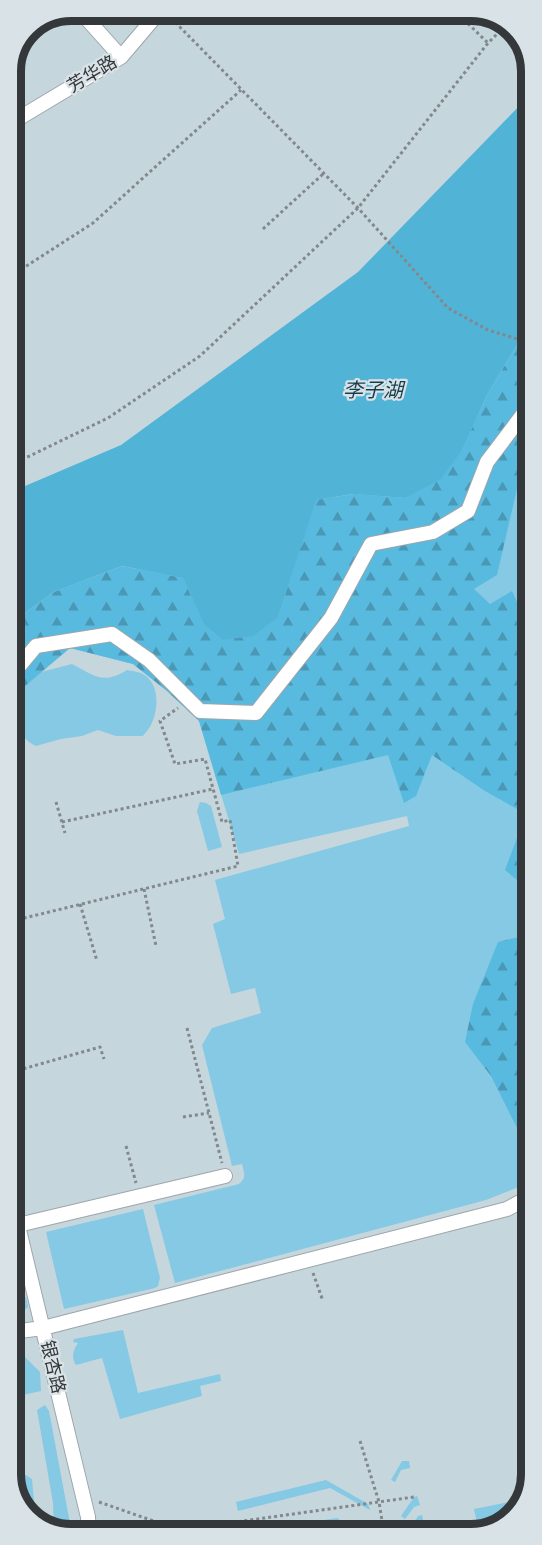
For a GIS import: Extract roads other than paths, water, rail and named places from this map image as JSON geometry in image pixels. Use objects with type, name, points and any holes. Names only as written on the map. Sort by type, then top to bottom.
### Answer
[{"type":"street","points":[[89,21],[121,57]]},
{"type":"street","name":"芳华路","points":[[21,117],[121,57],[159,21]]},
{"type":"street","points":[[21,665],[36,646],[112,634],[149,660],[200,711],[256,713],[331,618],[370,544],[433,532],[468,511],[487,462],[521,417]]},
{"type":"street","points":[[21,1224],[225,1176]]},
{"type":"street","points":[[21,1331],[43,1328],[507,1209],[521,1201]]},
{"type":"street","name":"银杏路","points":[[21,1237],[88,1524]]},
{"type":"water","name":"李子湖","points":[[521,104],[521,338],[487,395],[462,450],[441,479],[405,498],[353,494],[316,500],[278,617],[253,636],[223,640],[204,625],[183,578],[122,566],[54,592],[21,615],[21,488],[121,445],[358,272]]}]
